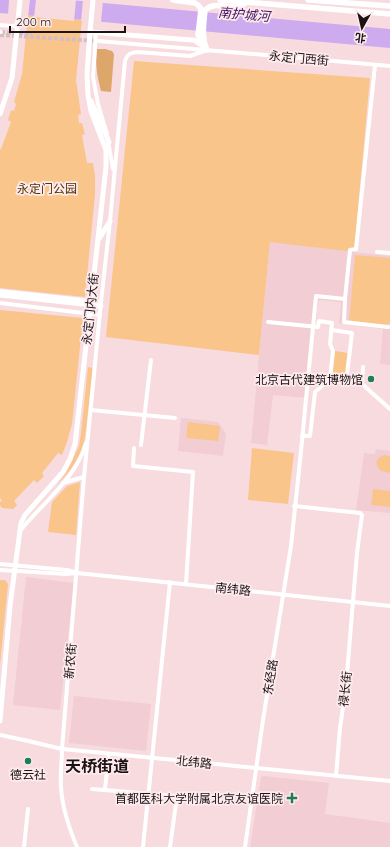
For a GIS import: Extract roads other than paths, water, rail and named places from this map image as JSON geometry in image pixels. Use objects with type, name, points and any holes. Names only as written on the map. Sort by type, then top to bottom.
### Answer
[{"type":"highway","points":[[173,0],[195,3],[203,9],[201,35],[202,43],[207,50]]},
{"type":"highway","points":[[220,0],[390,14]]},
{"type":"highway","points":[[308,0],[390,6]]},
{"type":"highway","points":[[332,0],[340,3]]},
{"type":"highway","points":[[203,9],[214,5],[240,7],[247,2]]},
{"type":"highway","points":[[194,40],[201,35]]},
{"type":"main road","points":[[0,114],[12,78],[20,0]]},
{"type":"main road","name":"永定门内大街","points":[[0,721],[10,606],[21,523],[33,505],[63,472],[75,444],[106,167],[106,150],[90,111],[88,95],[87,74],[90,29],[94,0]]},
{"type":"main road","points":[[90,29],[96,32],[194,40],[207,50]]},
{"type":"main road","points":[[88,95],[109,142]]},
{"type":"main road","points":[[97,241],[110,221]]},
{"type":"main road","points":[[0,295],[90,307]]},
{"type":"main road","points":[[0,298],[101,308]]},
{"type":"street","points":[[0,25],[12,26],[18,23]]},
{"type":"street","points":[[96,32],[93,77],[98,104],[107,131],[114,176]]},
{"type":"street","points":[[99,40],[191,46],[207,50]]},
{"type":"street","points":[[77,573],[88,433],[125,61],[128,55],[138,52],[190,56],[207,50]]},
{"type":"street","name":"永定门西街","points":[[207,50],[390,66]]},
{"type":"street","points":[[375,65],[356,249],[350,250],[344,322],[388,327]]},
{"type":"street","points":[[377,252],[390,253]]},
{"type":"street","points":[[0,291],[90,307]]},
{"type":"street","name":"东经路","points":[[245,847],[290,546],[316,296],[345,299]]},
{"type":"street","points":[[0,303],[90,307]]},
{"type":"street","points":[[268,322],[318,327],[319,321],[332,323],[330,344],[332,351],[330,379],[315,392],[310,436],[302,436]]},
{"type":"street","points":[[332,330],[352,333],[346,382]]},
{"type":"street","points":[[141,445],[151,360]]},
{"type":"street","points":[[362,384],[363,367]]},
{"type":"street","points":[[327,381],[362,384],[390,409]]},
{"type":"street","points":[[91,410],[175,418]]},
{"type":"street","points":[[20,532],[30,518],[63,483],[79,460],[84,449],[88,433]]},
{"type":"street","points":[[134,448],[133,466],[193,472],[186,584]]},
{"type":"street","points":[[63,483],[84,477]]},
{"type":"street","name":"禄长街","points":[[294,506],[360,512],[362,515],[336,776]]},
{"type":"street","points":[[0,564],[15,568]]},
{"type":"street","points":[[0,570],[15,568]]},
{"type":"street","name":"南纬路","points":[[15,568],[66,574],[77,573],[170,582],[390,606]]},
{"type":"street","name":"新农街","points":[[77,573],[62,749],[61,779],[62,795],[68,821],[77,847]]},
{"type":"street","points":[[143,847],[170,582]]},
{"type":"street","name":"北纬路","points":[[0,735],[62,749],[390,781]]},
{"type":"street","points":[[105,789],[109,754]]},
{"type":"street","points":[[92,789],[176,796],[170,847]]},
{"type":"street","points":[[24,847],[28,810]]},
{"type":"tunnel","points":[[1,32],[32,34]]},
{"type":"tunnel","points":[[0,35],[98,41]]},
{"type":"place","name":"北京古代建筑博物馆","points":[[371,379]]},
{"type":"place","name":"德云社","points":[[28,761]]},
{"type":"place","name":"首都医科大学附属北京友谊医院","points":[[292,798]]},
{"type":"district","name":"天桥街道","points":[[97,766]]},
{"type":"water label","name":"南护城河","points":[[244,14]]},
{"type":"park label","name":"永定门公园","points":[[47,188]]}]
